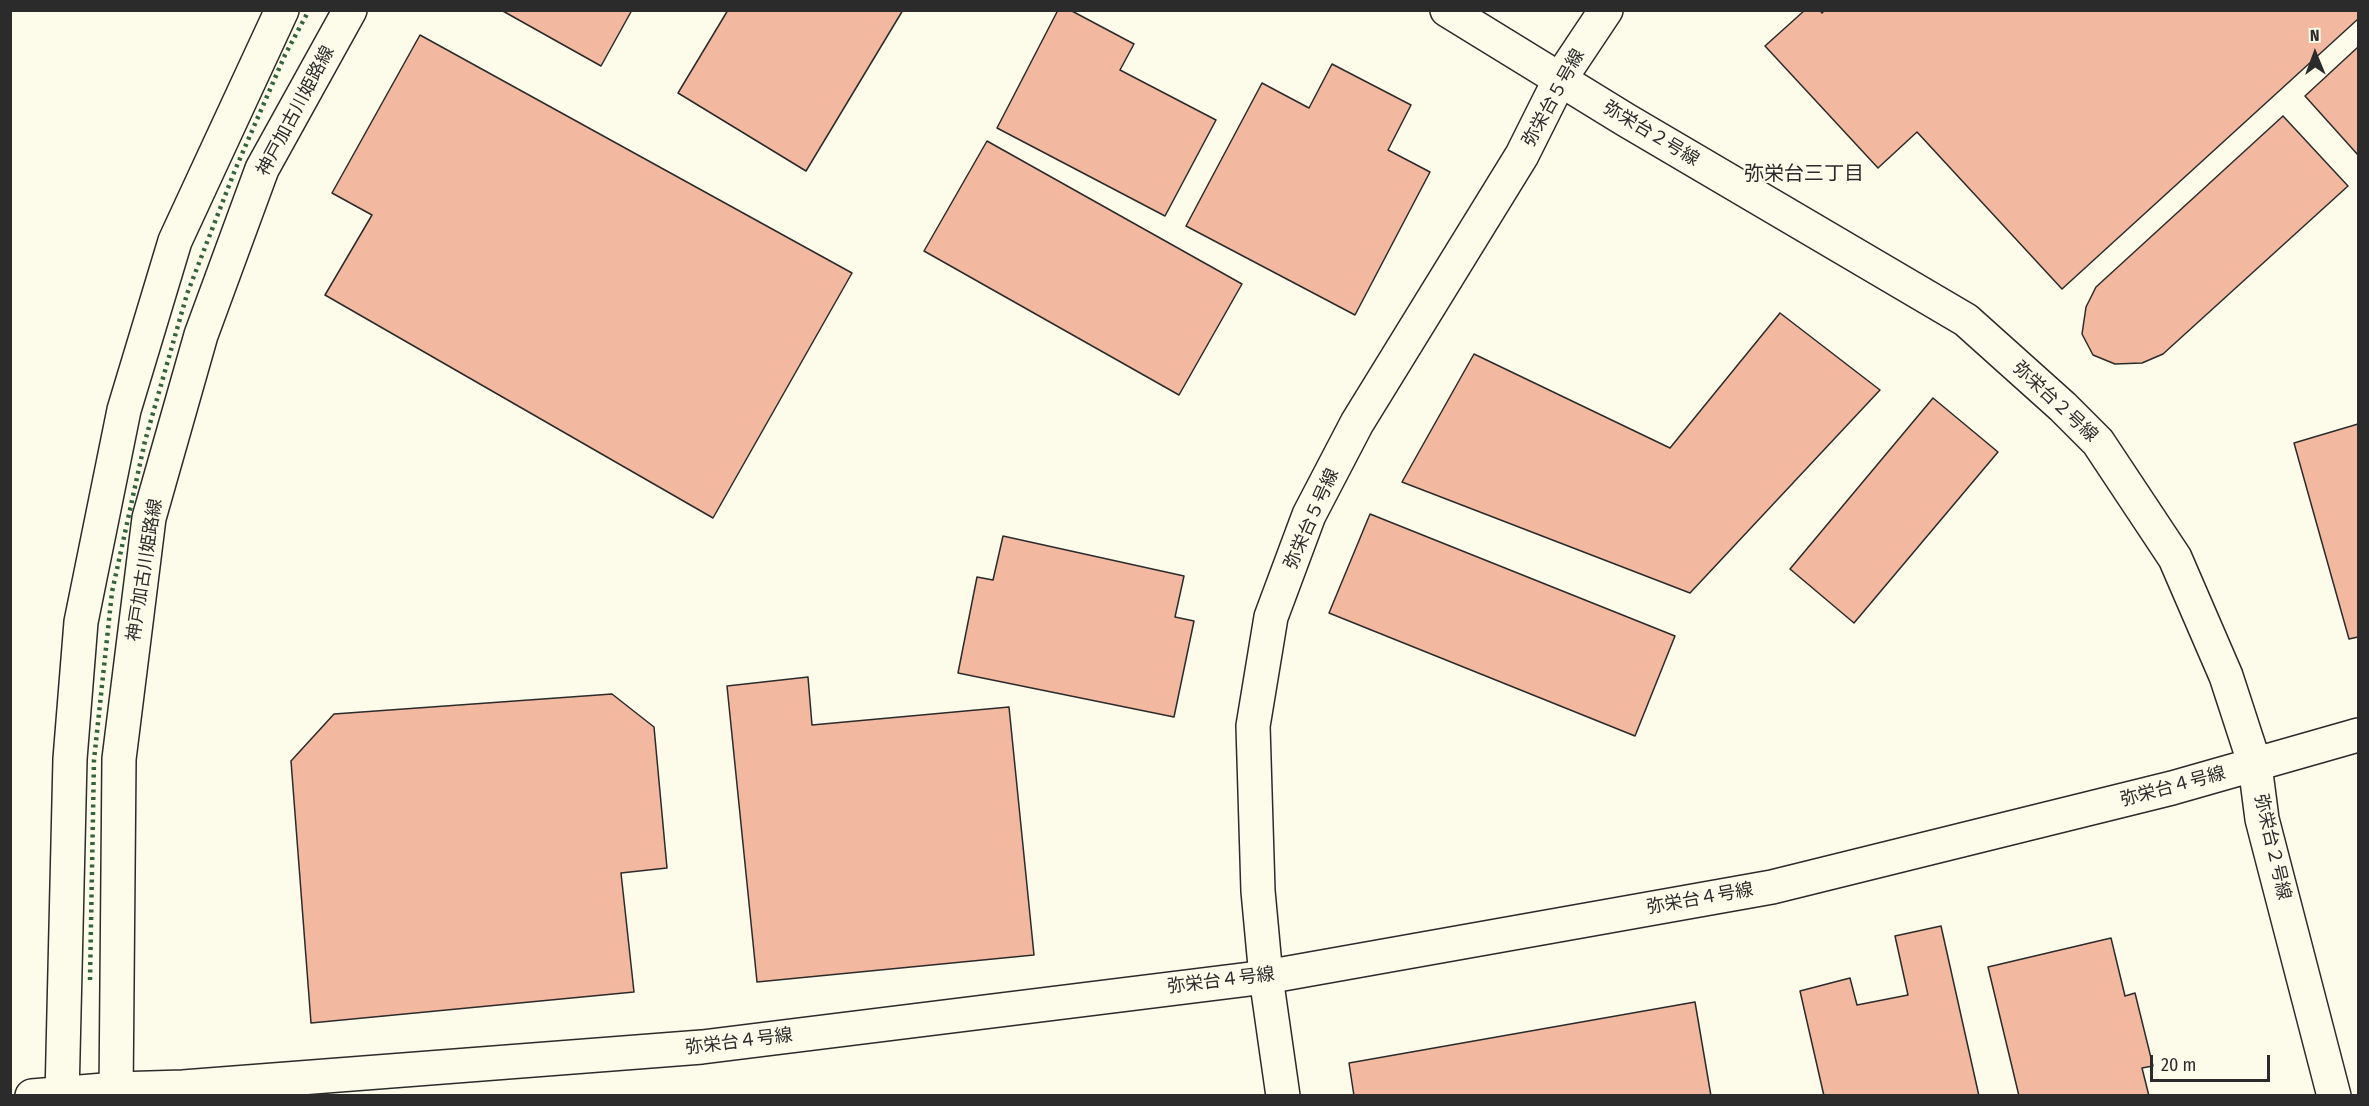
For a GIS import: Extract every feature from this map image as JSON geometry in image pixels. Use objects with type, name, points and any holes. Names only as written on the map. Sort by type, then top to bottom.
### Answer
[{"type":"street","points":[[52,1095],[70,759],[83,610],[124,410],[175,242],[282,10]]},
{"type":"street","name":"神戸加古川姫路線","points":[[116,1092],[119,759],[149,518],[201,335],[262,169],[350,10]]},
{"type":"street","name":"弥栄台２号線","points":[[1447,10],[1966,320],[2098,442],[2175,558],[2226,676],[2255,765],[2262,819],[2334,1095]]},
{"type":"street","name":"弥栄台５号線","points":[[1283,1095],[1266,977],[1258,891],[1253,726],[1271,617],[1309,516],[1357,423],[1522,155],[1560,79],[1606,10]]},
{"type":"street","name":"弥栄台４号線","points":[[52,1095],[702,1047],[1266,977],[1772,886],[2172,788],[2358,735]]},
{"type":"building","points":[[501,10],[632,10],[601,66]]},
{"type":"building","points":[[728,10],[903,10],[806,171],[678,93]]},
{"type":"building","points":[[1058,10],[1070,10],[1134,44],[1120,70],[1216,120],[1165,216],[997,128]]},
{"type":"building","points":[[1805,10],[1820,10],[1822,13],[1825,10],[2358,10],[2358,19],[2062,289],[1917,132],[1878,168],[1765,46]]},
{"type":"building","points":[[420,35],[852,273],[713,518],[325,295],[372,215],[332,193]]},
{"type":"building","points":[[2358,47],[2358,155],[2305,96]]},
{"type":"building","points":[[1332,64],[1411,105],[1388,150],[1430,172],[1355,315],[1186,226],[1262,83],[1309,108]]},
{"type":"building","points":[[2283,116],[2348,186],[2163,354],[2142,363],[2115,364],[2093,355],[2082,334],[2086,307],[2096,287]]},
{"type":"building","points":[[987,141],[1242,284],[1179,395],[924,251]]},
{"type":"building","points":[[1780,313],[1880,390],[1690,593],[1402,482],[1474,354],[1670,448]]},
{"type":"building","points":[[1933,398],[1998,452],[1854,623],[1790,569]]},
{"type":"building","points":[[2358,424],[2358,637],[2349,639],[2294,443]]},
{"type":"building","points":[[1370,514],[1675,636],[1635,736],[1329,613]]},
{"type":"building","points":[[1003,536],[1184,576],[1175,617],[1194,621],[1174,717],[958,673],[977,577],[993,580]]},
{"type":"building","points":[[808,677],[812,725],[1009,707],[1034,955],[757,982],[727,686]]},
{"type":"building","points":[[612,694],[654,727],[667,868],[621,873],[634,992],[311,1023],[291,761],[334,714]]},
{"type":"building","points":[[1941,926],[1979,1096],[1824,1096],[1800,991],[1850,978],[1857,1005],[1908,995],[1895,936]]},
{"type":"building","points":[[2111,938],[2125,996],[2135,993],[2153,1066],[2142,1068],[2149,1096],[2019,1096],[1988,967]]},
{"type":"building","points":[[1695,1002],[1711,1096],[1354,1096],[1349,1063]]},
{"type":"hedge","points":[[90,980],[94,760],[112,592],[145,441],[187,294],[235,170],[285,55],[309,10]]},
{"type":"district","name":"弥栄台三丁目","points":[[1804,174]]}]
